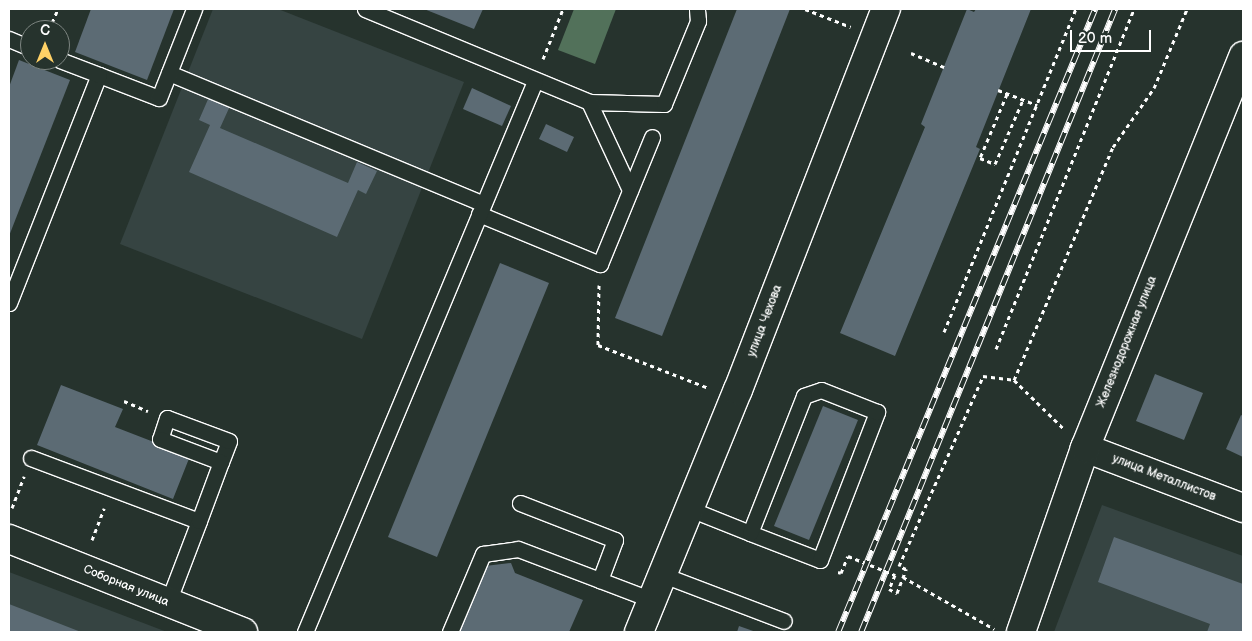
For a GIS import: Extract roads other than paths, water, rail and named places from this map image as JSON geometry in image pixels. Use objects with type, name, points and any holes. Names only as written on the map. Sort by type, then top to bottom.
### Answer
[{"type":"street","name":"улица Чехова","points":[[639,632],[738,390],[886,9]]},
{"type":"street","name":"Железнодорожная улица","points":[[1021,632],[1085,448],[1243,56]]},
{"type":"street","name":"улица Металлистов","points":[[1085,448],[1243,508]]},
{"type":"street","name":"Соборная улица","points":[[9,539],[243,632]]},
{"type":"lane","points":[[70,64],[159,98],[194,9]]},
{"type":"lane","points":[[365,9],[396,15],[534,81],[589,102],[664,104],[698,21],[697,9]]},
{"type":"lane","points":[[169,73],[481,209],[600,264],[652,137]]},
{"type":"lane","points":[[9,303],[99,75]]},
{"type":"lane","points":[[305,632],[534,81]]},
{"type":"lane","points":[[589,102],[630,190]]},
{"type":"lane","points":[[690,509],[750,533],[820,560],[877,412],[821,390],[804,396],[750,533]]},
{"type":"lane","points":[[31,458],[199,521]]},
{"type":"lane","points":[[168,602],[221,462]]},
{"type":"lane","points":[[520,503],[615,540],[600,580]]},
{"type":"lane","points":[[450,632],[483,554],[518,549],[652,600]]},
{"type":"lane","points":[[663,575],[784,621]]},
{"type":"railway","points":[[838,632],[1095,9]]},
{"type":"railway","points":[[861,632],[1115,9]]}]
